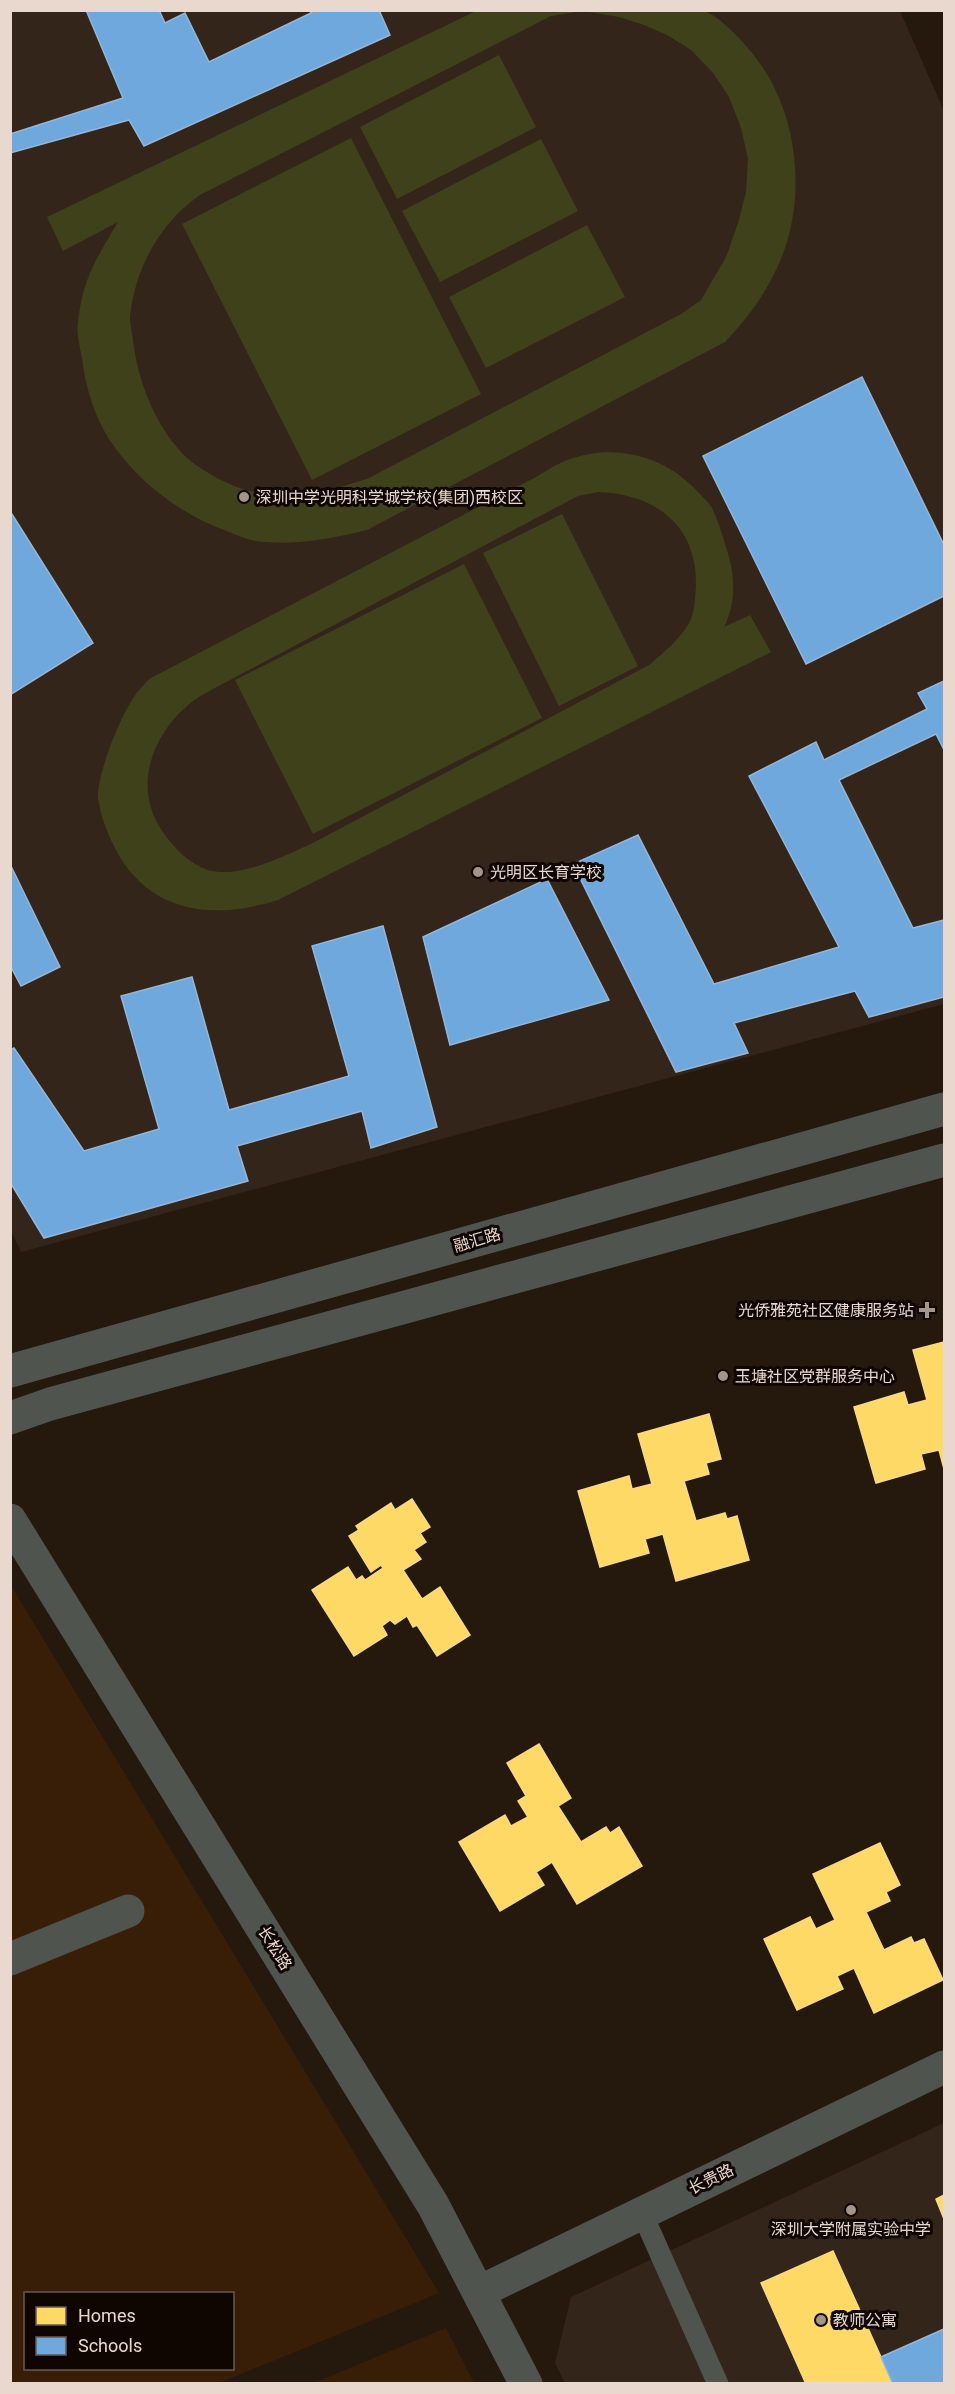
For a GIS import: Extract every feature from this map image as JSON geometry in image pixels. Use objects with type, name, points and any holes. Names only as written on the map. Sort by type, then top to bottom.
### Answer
[{"type":"street","name":"融汇路","points":[[10,1371],[945,1109]]},
{"type":"street","points":[[10,1418],[50,1404],[945,1160]]},
{"type":"street","name":"长松路","points":[[10,1520],[433,2205],[526,2384]]},
{"type":"street","points":[[10,1959],[128,1911]]},
{"type":"street","name":"长贵路","points":[[478,2292],[945,2067]]},
{"type":"lane","points":[[642,2213],[718,2384]]},
{"type":"shaded area","points":[[11,11],[900,11],[944,111],[944,1004],[21,1252],[11,1231]]},
{"type":"shaded area","points":[[10,1584],[439,2293],[219,2383],[11,2383]]},
{"type":"shaded area","name":"深圳大学附属实验中学","points":[[944,2123],[944,2383],[565,2383],[555,2363],[571,2297]]},
{"type":"shaded area","points":[[446,2328],[474,2383],[314,2383]]},
{"type":"green space","points":[[686,9],[700,10],[710,14],[742,42],[768,76],[789,128],[796,185],[787,242],[777,268],[760,298],[725,342],[367,530],[297,542],[255,541],[211,525],[162,495],[120,455],[104,430],[91,400],[78,340],[80,307],[87,281],[97,258],[118,222],[63,251],[47,217],[476,11]],"holes":[[[583,11],[619,17],[667,35],[691,50],[714,74],[729,97],[741,128],[748,159],[746,192],[726,257],[701,300],[681,314],[367,479],[338,488],[303,495],[253,492],[222,480],[188,459],[164,429],[149,401],[135,355],[130,320],[137,281],[144,264],[152,248],[173,219],[200,195],[551,16]]]},
{"type":"green space","points":[[499,55],[536,127],[397,199],[360,127]]},
{"type":"green space","points":[[351,138],[481,394],[312,480],[182,224]]},
{"type":"green space","points":[[541,139],[578,211],[440,282],[402,211]]},
{"type":"green space","points":[[587,225],[625,297],[486,368],[449,297]]},
{"type":"green space","points":[[595,453],[620,453],[658,462],[690,484],[706,501],[712,508],[720,527],[733,577],[733,597],[724,627],[750,615],[771,652],[278,900],[252,907],[203,910],[181,905],[160,896],[141,883],[125,864],[111,840],[98,796],[102,773],[116,731],[128,706],[149,679],[554,466],[570,459]],"holes":[[[598,492],[619,494],[654,506],[669,517],[689,545],[694,564],[696,585],[690,620],[675,642],[649,665],[309,845],[273,861],[233,872],[208,870],[188,860],[167,838],[154,816],[149,799],[150,765],[163,733],[192,702],[578,496]]]},
{"type":"green space","points":[[562,514],[638,666],[559,706],[483,553]]},
{"type":"green space","points":[[464,564],[542,718],[313,834],[235,680]]},
{"type":"building: Homes","points":[[944,1342],[944,1469],[939,1450],[921,1454],[925,1469],[876,1483],[854,1407],[904,1392],[908,1405],[927,1400],[913,1350]]},
{"type":"building: Homes","points":[[709,1414],[721,1459],[706,1463],[709,1474],[684,1481],[696,1521],[725,1513],[727,1519],[737,1516],[749,1560],[676,1581],[663,1534],[645,1539],[649,1553],[600,1567],[578,1491],[629,1476],[632,1489],[652,1484],[638,1434]]},
{"type":"building: Homes","points":[[412,1499],[430,1527],[420,1533],[426,1542],[414,1550],[421,1559],[403,1570],[422,1599],[440,1587],[470,1635],[437,1656],[417,1625],[413,1627],[407,1616],[395,1624],[390,1620],[382,1626],[387,1635],[354,1656],[312,1590],[348,1567],[356,1580],[362,1576],[365,1580],[383,1568],[381,1565],[371,1572],[349,1536],[359,1530],[356,1526],[391,1503],[395,1510]]},
{"type":"building: Homes","points":[[539,1744],[571,1798],[558,1806],[581,1842],[606,1827],[610,1833],[619,1827],[642,1866],[577,1904],[552,1862],[536,1872],[544,1885],[500,1911],[459,1842],[505,1815],[511,1826],[528,1817],[518,1801],[526,1796],[507,1763]]},
{"type":"building: Homes","points":[[880,1843],[900,1885],[886,1892],[890,1901],[866,1912],[884,1950],[911,1937],[914,1943],[924,1939],[943,1980],[874,2013],[854,1968],[837,1976],[843,1989],[797,2010],[764,1939],[810,1917],[816,1929],[835,1920],[813,1874]]},
{"type":"building: Homes","points":[[944,2195],[944,2219],[936,2199]]},
{"type":"building: Homes","name":"教师公寓","points":[[833,2251],[893,2384],[806,2384],[761,2283]]},
{"type":"building: Schools","points":[[86,10],[159,10],[165,23],[185,13],[209,62],[311,13],[310,10],[379,10],[390,35],[144,146],[129,120],[10,153],[10,134],[123,98]]},
{"type":"building: Schools","points":[[862,377],[944,545],[944,596],[806,664],[703,456]]},
{"type":"building: Schools","points":[[10,511],[93,643],[10,695]]},
{"type":"building: Schools","points":[[944,681],[944,750],[936,734],[839,780],[913,928],[944,920],[944,997],[869,1017],[855,991],[734,1023],[748,1053],[676,1072],[573,864],[638,835],[714,984],[839,947],[749,776],[816,742],[824,760],[927,709],[918,693]]},
{"type":"building: Schools","points":[[10,864],[60,967],[21,986],[10,965]]},
{"type":"building: Schools","points":[[547,879],[609,1000],[450,1045],[423,937]]},
{"type":"building: Schools","points":[[383,926],[437,1127],[371,1148],[362,1111],[237,1146],[248,1181],[44,1238],[10,1182],[10,1050],[14,1048],[84,1151],[159,1129],[121,996],[192,977],[229,1110],[349,1076],[312,946]]},
{"type":"building: Schools","points":[[944,2329],[944,2384],[893,2384],[881,2357]]},
{"type":"place","name":"深圳中学光明科学城学校(集团)西校区","points":[[244,497]]},
{"type":"place","name":"光明区长育学校","points":[[478,872]]},
{"type":"place","name":"光侨雅苑社区健康服务站","points":[[927,1310]]},
{"type":"place","name":"玉塘社区党群服务中心","points":[[723,1376]]},
{"type":"place","name":"深圳大学附属实验中学","points":[[851,2210]]},
{"type":"place","name":"教师公寓","points":[[821,2320]]}]
